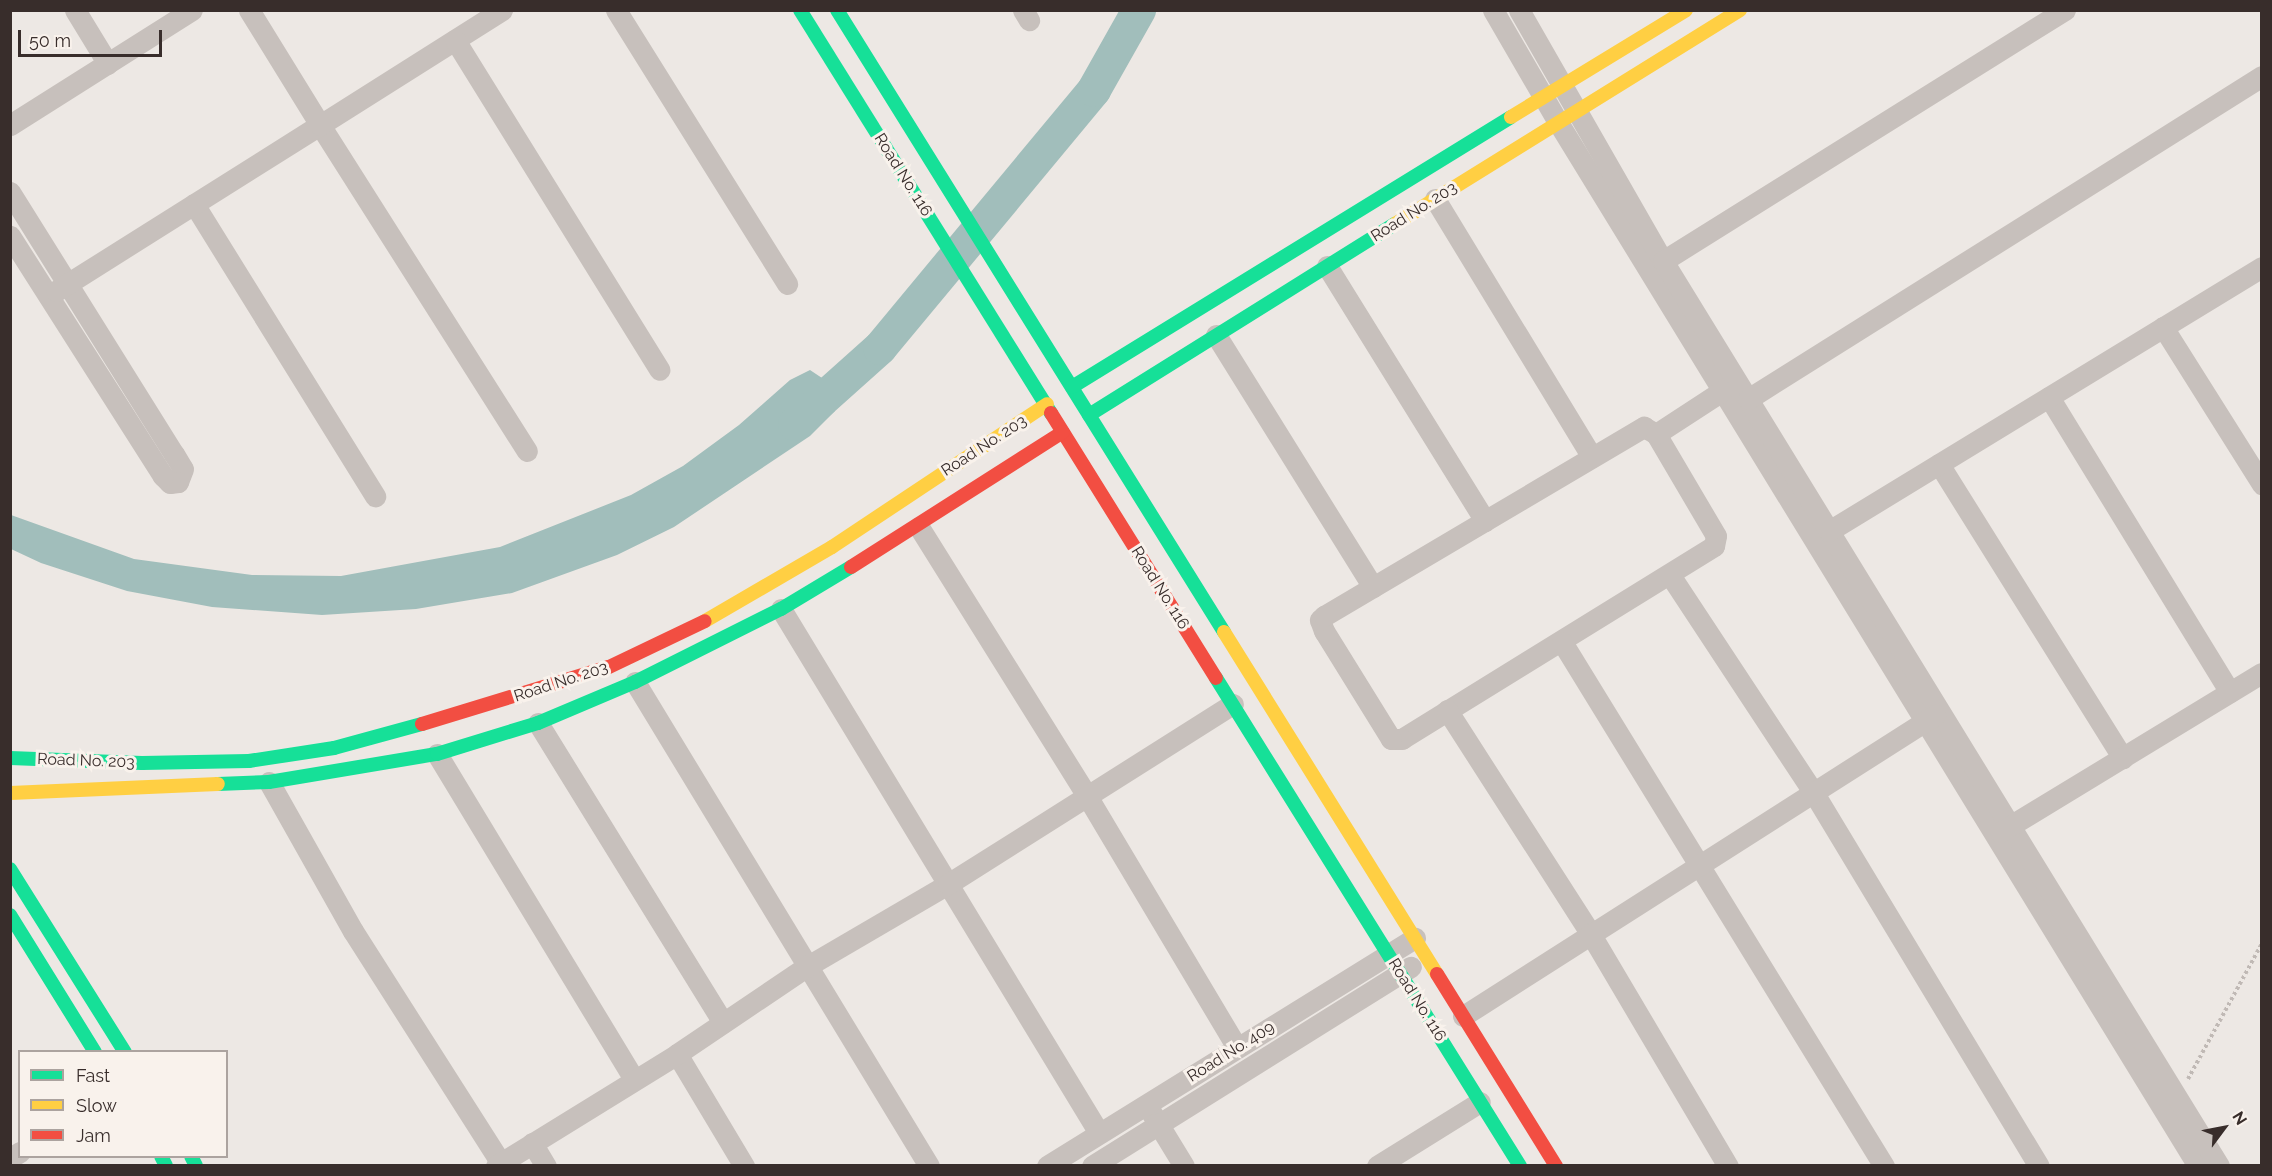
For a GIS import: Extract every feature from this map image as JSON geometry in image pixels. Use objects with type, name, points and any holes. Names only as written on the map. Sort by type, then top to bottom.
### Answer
[{"type":"street","points":[[75,10],[108,64]]},
{"type":"street","points":[[10,125],[192,10]]},
{"type":"street","points":[[249,10],[527,451]]},
{"type":"street","points":[[49,296],[502,10]]},
{"type":"street","points":[[616,10],[787,284]]},
{"type":"street","name":"Road No. 116","points":[[800,10],[1520,1166]]},
{"type":"street","name":"Road No. 116","points":[[837,10],[1556,1166]]},
{"type":"street","points":[[1493,10],[1559,124],[1722,391],[1933,716],[2003,830],[2198,1166]]},
{"type":"street","points":[[1519,10],[1663,261],[1829,531],[1933,716]]},
{"type":"street","name":"Road No. 203","points":[[1072,387],[1686,10]]},
{"type":"street","name":"Road No. 203","points":[[1089,415],[1740,10]]},
{"type":"street","points":[[1663,261],[2065,10]]},
{"type":"street","points":[[455,40],[660,370]]},
{"type":"street","points":[[1748,399],[2262,76]]},
{"type":"street","points":[[10,192],[179,462],[183,469],[177,482],[170,483],[163,476],[10,236]]},
{"type":"street","points":[[1435,199],[1592,457]]},
{"type":"street","points":[[194,204],[375,496]]},
{"type":"street","points":[[1327,266],[1485,521]]},
{"type":"street","points":[[1829,531],[2262,267]]},
{"type":"street","points":[[2163,327],[2262,484]]},
{"type":"street","points":[[1216,335],[1373,588]]},
{"type":"street","points":[[1656,434],[1722,391]]},
{"type":"street","points":[[2049,396],[2230,693]]},
{"type":"street","name":"Road No. 203","points":[[10,758],[142,763],[249,761],[334,748],[468,712],[609,667],[722,613],[832,547],[1047,404]]},
{"type":"street","points":[[1644,427],[1656,434],[1717,541],[1670,575],[1401,740],[1391,739],[1324,631],[1320,620],[1644,427]]},
{"type":"street","points":[[10,793],[269,782],[437,754],[538,723],[636,682],[781,609],[919,527],[1063,432]]},
{"type":"street","points":[[1940,464],[2122,758]]},
{"type":"street","points":[[919,527],[1087,796],[1237,1048]]},
{"type":"street","points":[[1670,575],[1815,795],[2039,1166]]},
{"type":"street","points":[[781,609],[1099,1134]]},
{"type":"street","points":[[1562,642],[1884,1166]]},
{"type":"street","points":[[2003,830],[2262,673]]},
{"type":"street","points":[[636,682],[806,967],[929,1166]]},
{"type":"street","points":[[269,782],[353,931],[499,1164],[633,1078],[677,1054],[806,967],[948,884],[1233,704]]},
{"type":"street","points":[[1447,710],[1590,933],[1728,1166]]},
{"type":"street","points":[[1463,1016],[1590,933],[1815,795],[1933,716]]},
{"type":"street","points":[[538,723],[723,1023]]},
{"type":"street","points":[[437,754],[633,1078]]},
{"type":"street","points":[[10,801],[26,794]]},
{"type":"street","points":[[2003,830],[2178,1098],[2218,1166]]},
{"type":"street","points":[[10,869],[124,1050]]},
{"type":"street","points":[[11,918],[94,1050]]},
{"type":"street","name":"Road No. 409","points":[[1047,1166],[1415,938]]},
{"type":"street","name":"Road No. 409","points":[[1092,1166],[1427,957]]},
{"type":"street","points":[[677,1054],[744,1166]]},
{"type":"street","points":[[1377,1166],[1480,1102]]},
{"type":"street","points":[[1146,1104],[1184,1166]]},
{"type":"street","points":[[532,1143],[546,1166]]},
{"type":"path","points":[[2178,1098],[2262,943]]},
{"type":"water","points":[[810,370],[825,380],[835,411],[810,436],[674,527],[617,555],[512,593],[416,609],[322,615],[212,607],[127,591],[41,563],[11,549],[11,515],[134,559],[252,575],[341,576],[500,547],[631,495],[683,466],[739,425],[790,380]]},
{"type":"waterway","points":[[795,424],[880,348],[1094,90],[1139,10]]},
{"type":"traffic: fast","points":[[800,10],[1051,413]]},
{"type":"traffic: fast","points":[[837,10],[1224,632]]},
{"type":"traffic: fast","points":[[1072,387],[1511,117]]},
{"type":"traffic: fast","points":[[1089,415],[1395,224]]},
{"type":"traffic: fast","points":[[218,784],[269,782],[437,754],[538,723],[635,682],[781,609],[851,567]]},
{"type":"traffic: fast","points":[[1216,678],[1520,1166]]},
{"type":"traffic: fast","points":[[10,758],[142,763],[249,761],[334,748],[422,724]]},
{"type":"traffic: fast","points":[[10,869],[124,1050]]},
{"type":"traffic: fast","points":[[10,915],[94,1050]]},
{"type":"traffic: fast","points":[[162,1158],[166,1166]]},
{"type":"traffic: fast","points":[[192,1158],[196,1166]]},
{"type":"traffic: slow","points":[[1511,117],[1686,10]]},
{"type":"traffic: slow","points":[[1395,224],[1740,10]]},
{"type":"traffic: slow","points":[[705,621],[832,547],[1047,404]]},
{"type":"traffic: slow","points":[[1224,632],[1437,974]]},
{"type":"traffic: slow","points":[[10,793],[218,784]]},
{"type":"traffic: jam","points":[[1051,413],[1216,678]]},
{"type":"traffic: jam","points":[[851,567],[1063,432]]},
{"type":"traffic: jam","points":[[422,724],[609,667],[705,621]]},
{"type":"traffic: jam","points":[[1437,974],[1556,1166]]}]
